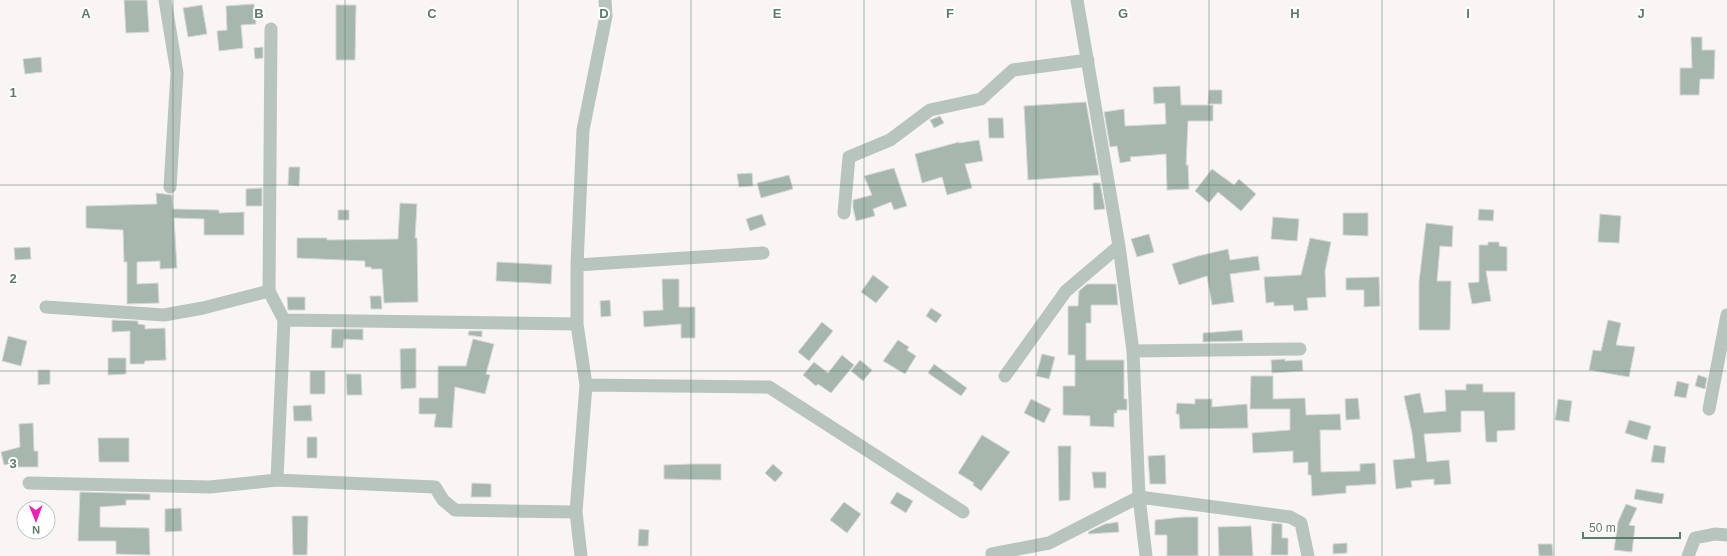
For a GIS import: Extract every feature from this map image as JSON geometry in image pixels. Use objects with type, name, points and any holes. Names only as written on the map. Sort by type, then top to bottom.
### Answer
[{"type":"street","points":[[165,0],[177,73],[170,187]]},
{"type":"street","points":[[581,556],[576,512],[586,385],[577,324],[577,265],[583,130],[606,16],[606,0]]},
{"type":"street","points":[[1077,0],[1119,246],[1133,351],[1139,497],[1146,556]]},
{"type":"street","points":[[271,29],[268,291],[284,320],[277,480]]},
{"type":"street","points":[[844,213],[849,157],[890,140],[930,110],[981,99],[1013,70],[1088,60]]},
{"type":"street","points":[[1005,376],[1066,291],[1119,246]]},
{"type":"street","points":[[577,265],[763,253]]},
{"type":"street","points":[[46,307],[164,315],[202,308],[268,291]]},
{"type":"street","points":[[1709,409],[1727,315]]},
{"type":"street","points":[[284,320],[577,324]]},
{"type":"street","points":[[1133,351],[1300,349]]},
{"type":"street","points":[[586,385],[769,387],[963,512]]},
{"type":"street","points":[[29,483],[210,487],[277,480],[435,487],[443,500],[454,510],[576,512]]},
{"type":"street","points":[[992,556],[992,554],[1049,543],[1139,497],[1290,517],[1301,523],[1308,556]]},
{"type":"street","points":[[1688,556],[1695,538],[1715,534],[1727,535]]},
{"type":"building","points":[[124,0],[147,0],[149,32],[126,33]]},
{"type":"building","points":[[254,4],[256,24],[241,25],[243,48],[219,51],[217,31],[227,30],[226,6]]},
{"type":"building","points":[[202,5],[207,34],[188,37],[183,8]]},
{"type":"building","points":[[336,5],[356,5],[355,60],[336,60]]},
{"type":"building","points":[[1691,37],[1702,37],[1702,50],[1715,50],[1714,79],[1700,79],[1699,95],[1680,95],[1680,68],[1692,68]]},
{"type":"building","points":[[263,47],[263,58],[255,59],[254,48]]},
{"type":"building","points":[[41,57],[42,72],[25,74],[23,59]]},
{"type":"building","points":[[1180,86],[1181,105],[1213,105],[1213,121],[1188,121],[1186,165],[1188,165],[1189,189],[1167,190],[1166,154],[1130,157],[1131,161],[1120,163],[1117,146],[1110,147],[1104,112],[1124,109],[1125,126],[1166,124],[1165,103],[1154,104],[1153,87]]},
{"type":"building","points":[[1209,90],[1222,90],[1222,104],[1208,104]]},
{"type":"building","points":[[1086,102],[1099,175],[1028,180],[1024,106]]},
{"type":"building","points":[[940,116],[944,123],[934,128],[930,120]]},
{"type":"building","points":[[988,118],[1003,118],[1004,138],[989,138]]},
{"type":"building","points":[[979,140],[983,161],[965,164],[972,188],[947,195],[942,177],[922,183],[915,154],[959,142]]},
{"type":"building","points":[[289,167],[300,167],[299,186],[288,185]]},
{"type":"building","points":[[894,168],[907,206],[894,210],[891,202],[873,209],[875,216],[856,221],[853,200],[872,195],[864,176]]},
{"type":"building","points":[[1212,169],[1234,185],[1239,179],[1256,194],[1241,211],[1218,192],[1209,203],[1195,191]]},
{"type":"building","points":[[752,173],[753,186],[739,187],[737,174]]},
{"type":"building","points":[[789,175],[793,189],[761,198],[757,183]]},
{"type":"building","points":[[1093,183],[1100,183],[1105,209],[1094,210]]},
{"type":"building","points":[[262,188],[262,206],[246,206],[246,189]]},
{"type":"building","points":[[156,193],[172,195],[173,209],[219,210],[219,213],[244,212],[244,235],[204,235],[204,219],[174,218],[177,268],[160,269],[160,261],[137,262],[137,284],[158,283],[159,303],[127,304],[127,262],[124,262],[123,230],[86,228],[86,206],[157,204]]},
{"type":"building","points":[[400,203],[417,204],[415,238],[417,238],[418,302],[384,303],[382,269],[371,269],[371,267],[365,267],[365,261],[297,258],[297,238],[327,238],[327,240],[398,239]]},
{"type":"building","points":[[1479,209],[1494,210],[1493,221],[1478,220]]},
{"type":"building","points":[[338,210],[349,210],[349,220],[338,220]]},
{"type":"building","points":[[1343,213],[1368,213],[1368,236],[1343,235]]},
{"type":"building","points":[[762,214],[766,225],[750,231],[746,219]]},
{"type":"building","points":[[1600,214],[1621,216],[1619,243],[1598,242]]},
{"type":"building","points":[[1273,217],[1299,219],[1297,241],[1271,239]]},
{"type":"building","points":[[1426,223],[1453,226],[1452,247],[1440,246],[1437,281],[1451,281],[1450,330],[1419,330],[1419,282]]},
{"type":"building","points":[[1149,234],[1154,252],[1137,257],[1131,239]]},
{"type":"building","points":[[1310,238],[1331,242],[1325,271],[1326,297],[1307,298],[1308,310],[1294,311],[1293,305],[1274,306],[1274,302],[1266,303],[1264,277],[1301,275]]},
{"type":"building","points":[[1488,242],[1499,242],[1499,246],[1507,247],[1507,271],[1486,271],[1491,301],[1472,304],[1468,283],[1479,282],[1479,245],[1488,245]]},
{"type":"building","points":[[30,247],[31,259],[15,260],[14,248]]},
{"type":"building","points":[[1228,249],[1230,260],[1258,256],[1260,270],[1230,274],[1234,302],[1212,305],[1207,276],[1179,285],[1172,264]]},
{"type":"building","points":[[497,262],[552,265],[551,284],[496,281]]},
{"type":"building","points":[[873,275],[889,287],[876,303],[861,292]]},
{"type":"building","points":[[1379,277],[1380,306],[1364,307],[1364,290],[1346,290],[1346,278]]},
{"type":"building","points":[[662,279],[679,279],[679,307],[695,307],[695,338],[681,338],[681,324],[644,327],[643,311],[663,310]]},
{"type":"building","points":[[1087,284],[1116,284],[1118,305],[1091,305],[1091,323],[1086,323],[1086,360],[1124,360],[1124,399],[1127,399],[1127,410],[1117,410],[1117,413],[1114,413],[1114,427],[1090,426],[1090,416],[1063,415],[1063,386],[1075,386],[1075,355],[1068,355],[1068,306],[1078,306],[1079,291]]},
{"type":"building","points":[[370,296],[381,296],[382,309],[371,309]]},
{"type":"building","points":[[287,297],[305,297],[305,310],[288,310]]},
{"type":"building","points":[[610,300],[611,316],[601,317],[600,301]]},
{"type":"building","points":[[931,308],[942,315],[936,323],[926,316]]},
{"type":"building","points":[[112,320],[138,321],[138,324],[145,325],[145,329],[165,328],[166,360],[145,361],[144,364],[130,364],[130,331],[112,332]]},
{"type":"building","points":[[1608,320],[1621,323],[1616,345],[1635,347],[1629,377],[1589,370],[1593,350],[1601,351]]},
{"type":"building","points":[[822,322],[833,331],[809,361],[798,352]]},
{"type":"building","points":[[332,329],[363,329],[363,340],[344,339],[343,348],[331,348]]},
{"type":"building","points":[[1242,330],[1243,341],[1203,342],[1203,333]]},
{"type":"building","points":[[469,331],[482,331],[482,337],[468,335]]},
{"type":"building","points":[[8,336],[27,341],[21,366],[2,361]]},
{"type":"building","points":[[473,339],[494,344],[486,374],[490,375],[485,394],[455,387],[452,428],[434,427],[436,414],[419,414],[419,398],[438,398],[438,366],[466,366]]},
{"type":"building","points":[[898,340],[909,347],[907,350],[916,356],[905,374],[883,361]]},
{"type":"building","points":[[416,348],[416,388],[401,389],[400,349]]},
{"type":"building","points":[[1042,354],[1055,357],[1049,379],[1036,376]]},
{"type":"building","points":[[842,355],[854,365],[831,393],[818,384],[816,386],[803,375],[814,362],[828,373]]},
{"type":"building","points":[[108,358],[126,358],[126,374],[108,375]]},
{"type":"building","points":[[1285,359],[1285,361],[1302,360],[1303,371],[1272,373],[1271,360]]},
{"type":"building","points":[[860,360],[872,370],[863,381],[851,371]]},
{"type":"building","points":[[934,364],[967,388],[961,396],[928,373]]},
{"type":"building","points":[[38,370],[50,370],[50,384],[38,385]]},
{"type":"building","points":[[310,371],[325,371],[325,394],[310,394]]},
{"type":"building","points":[[346,374],[361,374],[362,395],[347,395]]},
{"type":"building","points":[[1698,375],[1707,378],[1705,389],[1695,386]]},
{"type":"building","points":[[1251,376],[1273,376],[1273,399],[1305,398],[1306,415],[1340,414],[1341,430],[1320,430],[1321,472],[1360,471],[1360,464],[1375,463],[1376,484],[1346,486],[1346,493],[1312,496],[1311,475],[1308,475],[1308,462],[1293,463],[1293,451],[1253,453],[1252,433],[1290,430],[1290,409],[1250,409]]},
{"type":"building","points":[[1677,381],[1689,384],[1686,398],[1674,396]]},
{"type":"building","points":[[1466,384],[1483,384],[1483,392],[1515,392],[1515,430],[1497,431],[1497,442],[1486,442],[1484,411],[1461,411],[1461,432],[1424,434],[1427,462],[1449,460],[1451,484],[1434,485],[1434,479],[1411,481],[1412,487],[1396,489],[1393,460],[1415,458],[1412,433],[1404,396],[1420,393],[1424,413],[1446,411],[1445,390],[1466,390]]},
{"type":"building","points":[[1358,398],[1360,419],[1346,420],[1345,399]]},
{"type":"building","points":[[1031,399],[1051,409],[1044,423],[1024,413]]},
{"type":"building","points":[[1195,399],[1212,399],[1212,407],[1247,404],[1248,428],[1180,429],[1179,414],[1176,414],[1177,403],[1195,404]]},
{"type":"building","points":[[1558,399],[1572,401],[1569,422],[1555,420]]},
{"type":"building","points":[[311,405],[312,421],[294,421],[293,406]]},
{"type":"building","points":[[1629,420],[1651,426],[1647,440],[1625,433]]},
{"type":"building","points":[[33,423],[34,451],[38,451],[38,467],[16,467],[16,463],[4,465],[1,452],[20,447],[19,424]]},
{"type":"building","points":[[982,435],[1010,452],[981,491],[973,485],[974,483],[958,473]]},
{"type":"building","points":[[307,437],[317,437],[317,458],[307,458]]},
{"type":"building","points":[[98,438],[129,438],[129,462],[99,462]]},
{"type":"building","points":[[1654,445],[1666,447],[1664,463],[1651,462]]},
{"type":"building","points":[[1058,446],[1071,446],[1070,500],[1059,501]]},
{"type":"building","points":[[1165,455],[1166,484],[1150,484],[1148,456]]},
{"type":"building","points":[[721,464],[721,480],[664,479],[664,465]]},
{"type":"building","points":[[773,464],[783,473],[775,482],[765,473]]},
{"type":"building","points":[[1092,472],[1106,472],[1106,488],[1094,488]]},
{"type":"building","points":[[472,483],[491,484],[491,497],[471,497]]},
{"type":"building","points":[[1636,489],[1664,494],[1662,504],[1634,499]]},
{"type":"building","points":[[80,492],[150,494],[150,500],[126,500],[126,505],[100,507],[100,527],[149,528],[150,555],[116,554],[116,541],[78,541]]},
{"type":"building","points":[[897,492],[913,501],[906,513],[890,503]]},
{"type":"building","points":[[844,502],[861,514],[847,533],[830,520]]},
{"type":"building","points":[[1626,504],[1637,508],[1629,525],[1635,526],[1632,552],[1614,550],[1618,522]]},
{"type":"building","points":[[181,508],[182,531],[165,532],[165,509]]},
{"type":"building","points":[[292,516],[308,516],[307,555],[293,555]]},
{"type":"building","points":[[1198,517],[1198,556],[1167,556],[1167,535],[1155,535],[1155,520]]},
{"type":"building","points":[[1118,522],[1119,532],[1089,534],[1088,532],[1105,524]]},
{"type":"building","points":[[1272,523],[1282,524],[1282,538],[1288,538],[1288,555],[1271,555]]},
{"type":"building","points":[[1251,526],[1253,556],[1219,556],[1218,527]]},
{"type":"building","points":[[639,529],[649,530],[648,546],[638,546]]},
{"type":"building","points":[[1347,543],[1347,553],[1333,554],[1333,544]]},
{"type":"building","points":[[1538,544],[1552,544],[1553,556],[1539,556]]}]
